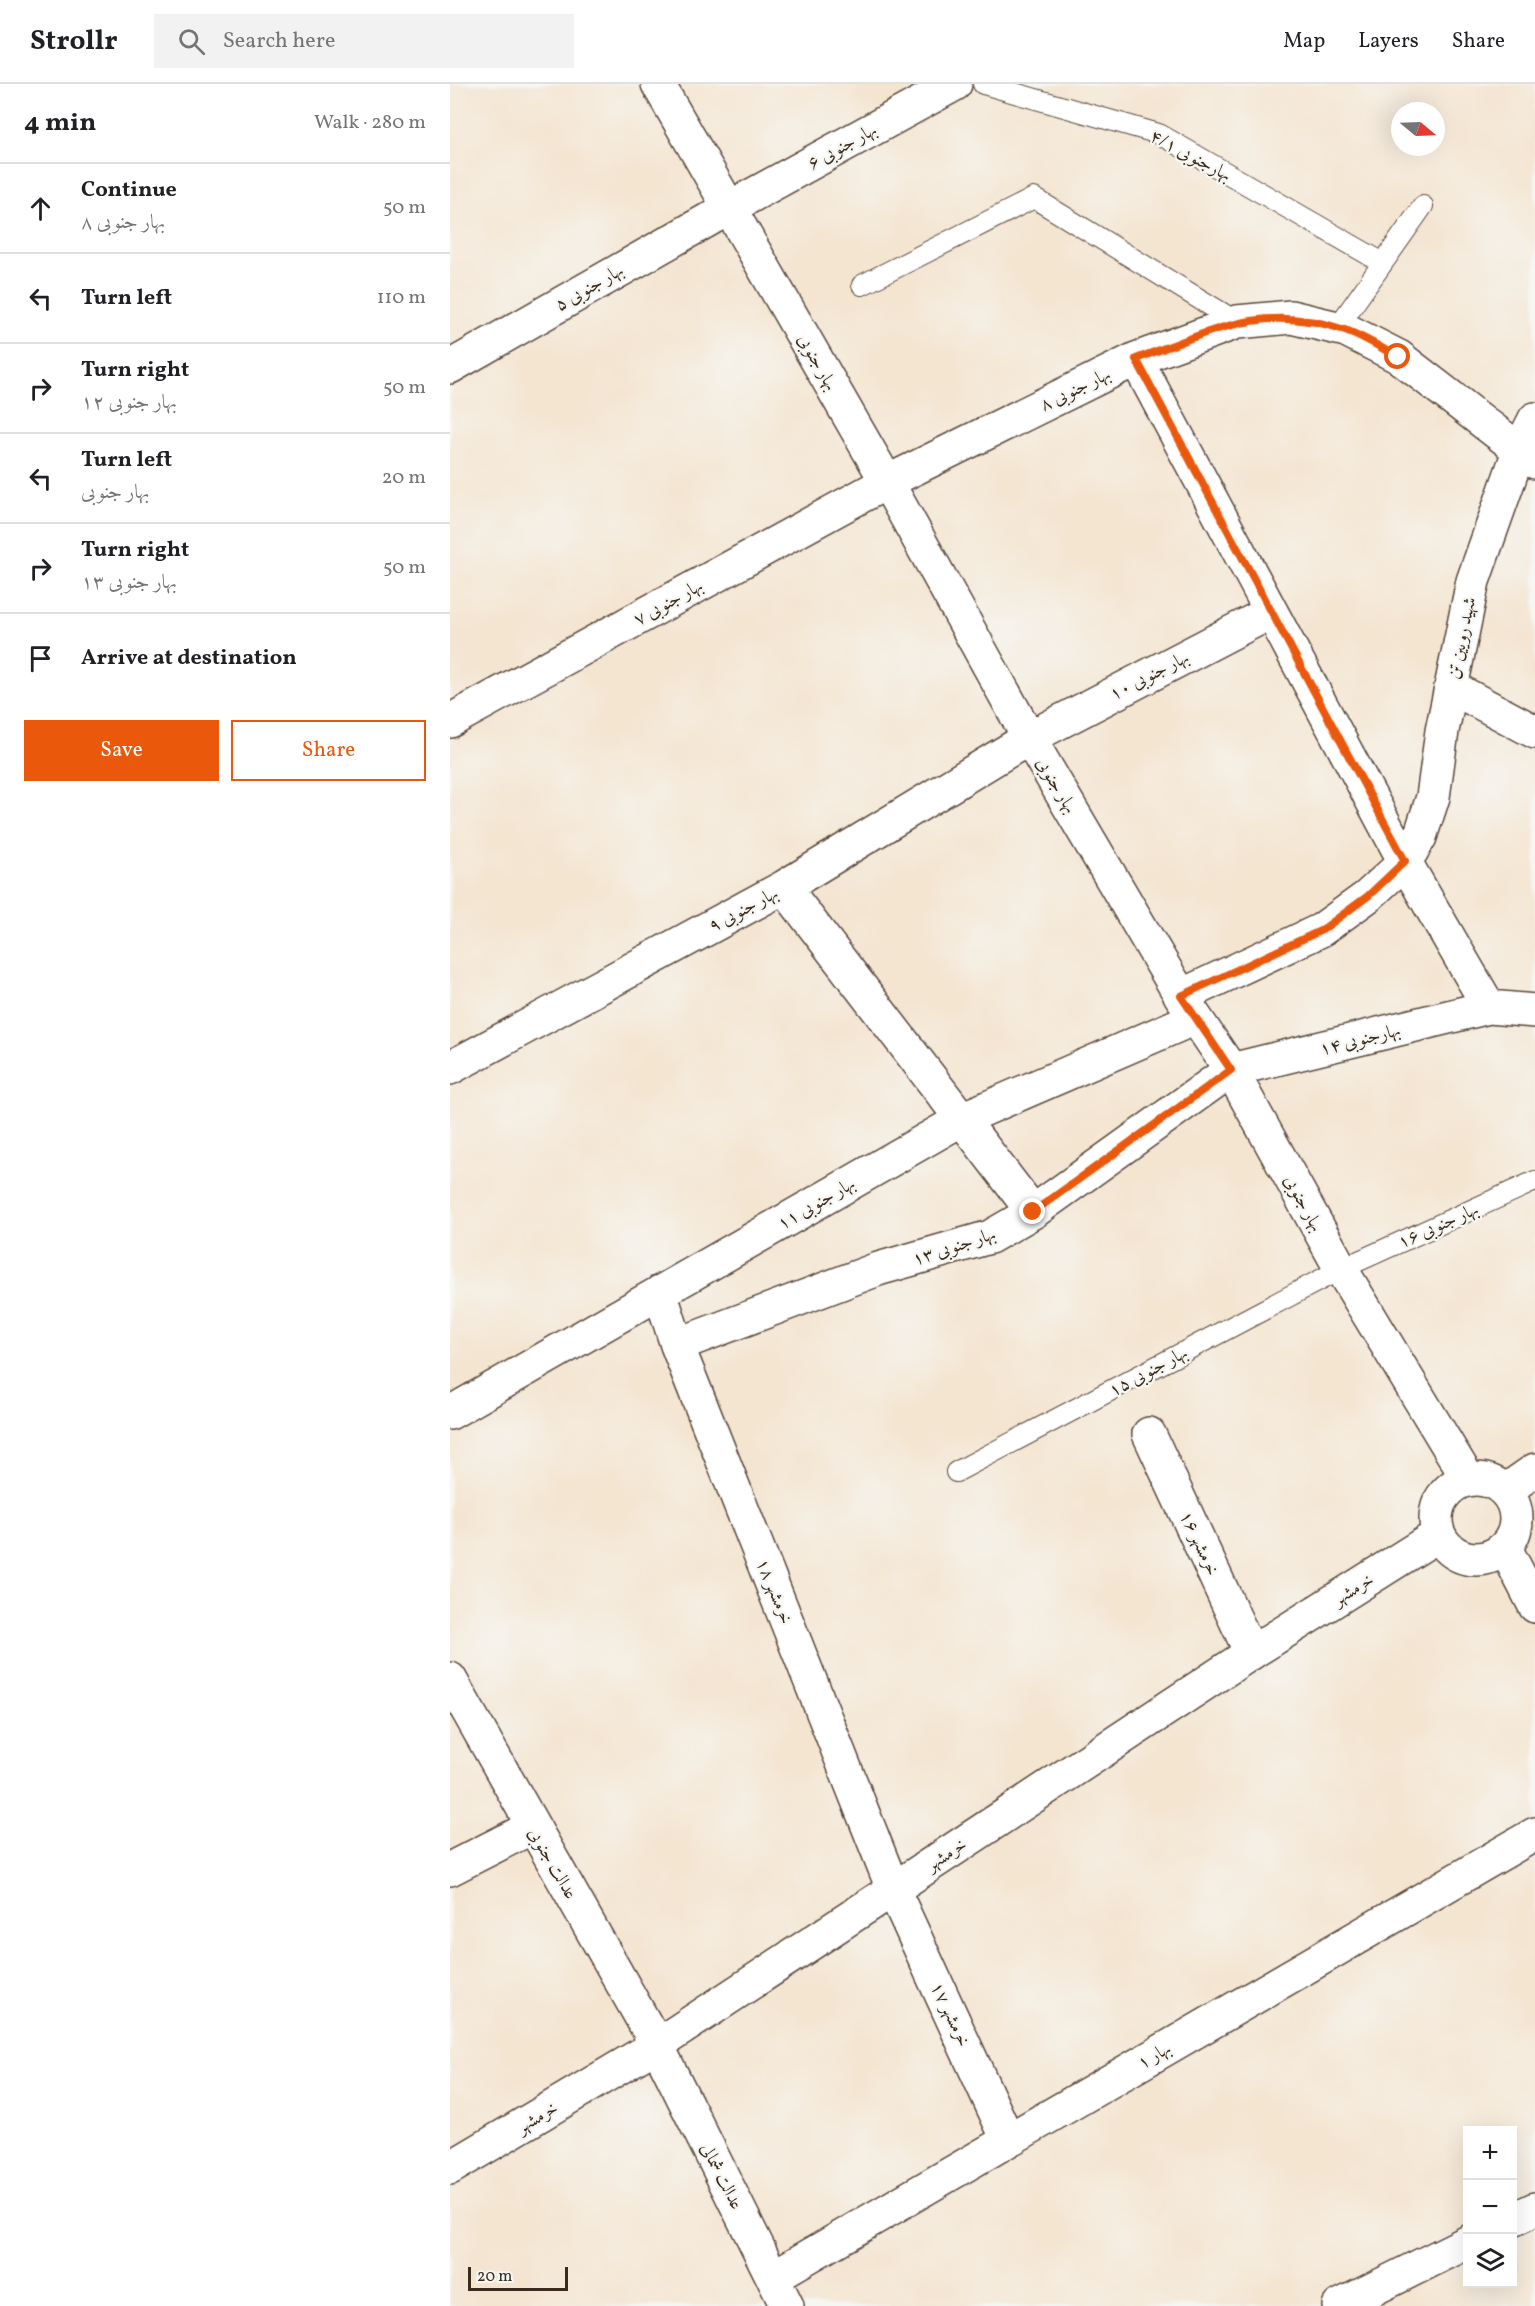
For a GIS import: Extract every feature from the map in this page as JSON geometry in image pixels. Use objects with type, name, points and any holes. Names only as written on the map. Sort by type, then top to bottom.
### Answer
[{"type":"street","name":"بهار جنوبی","points":[[658,84],[887,482],[1029,738],[1188,1007],[1231,1070],[1341,1269],[1468,1479]]},
{"type":"street","name":"بهار جنوبی ۶","points":[[729,208],[955,84]]},
{"type":"street","name":"بهار جنوبی ۵","points":[[450,366],[729,208]]},
{"type":"street","name":"بهار جنوبی ۸","points":[[887,482],[1136,359],[1237,321],[1291,317],[1337,328],[1398,357],[1527,456]]},
{"type":"street","points":[[1136,359],[1269,613],[1405,861],[1489,1007]]},
{"type":"street","name":"شهید رویین تن","points":[[1188,1007],[1322,930],[1368,896],[1405,861],[1420,837],[1433,797],[1451,687],[1473,581],[1527,456],[1535,419]]},
{"type":"street","name":"بهار جنوبی ۷","points":[[450,721],[887,482]]},
{"type":"street","name":"بهار جنوبی ۱۰","points":[[1029,738],[1269,613]]},
{"type":"street","points":[[1451,687],[1535,732]]},
{"type":"street","name":"بهار جنوبی ۹","points":[[450,1068],[784,887],[1029,738]]},
{"type":"street","points":[[784,887],[964,1118],[1033,1212]]},
{"type":"street","name":"بهار جنوبی ۱۱","points":[[450,1413],[964,1118],[1188,1007]]},
{"type":"street","name":"بهارجنوبی ۱۴","points":[[1231,1070],[1489,1007],[1535,1011]]},
{"type":"street","name":"بهار جنوبی ۱۳","points":[[677,1345],[878,1269],[990,1237],[1033,1212],[1231,1070]]},
{"type":"street","name":"خرمشهر ۱۸","points":[[660,1292],[677,1345],[893,1889]]},
{"type":"street","name":"خرمشهر ۱۶","points":[[1149,1434],[1251,1653]]},
{"type":"street","points":[[1505,1491],[1535,1470]]},
{"type":"street","points":[[1468,1479],[1494,1483],[1505,1491],[1513,1504],[1516,1519],[1513,1534],[1505,1548],[1492,1557],[1476,1560],[1460,1557],[1447,1548],[1438,1535],[1435,1518],[1440,1500],[1452,1487],[1468,1479]]},
{"type":"street","name":"خرمشهر","points":[[450,2168],[657,2045],[1251,1653],[1438,1535]]},
{"type":"street","points":[[1505,1548],[1535,1606]]},
{"type":"street","name":"عدالت جنوبی","points":[[450,1679],[657,2045]]},
{"type":"street","points":[[450,1869],[532,1827]]},
{"type":"street","name":"بهار ۱","points":[[780,2292],[1008,2140],[1535,1833]]},
{"type":"street","name":"خرمشهر ۱۷","points":[[893,1889],[1008,2140]]},
{"type":"street","name":"عدالت شمالی","points":[[657,2045],[780,2292]]},
{"type":"street","points":[[1517,2218],[1535,2209]]},
{"type":"street","points":[[1339,2306],[1463,2244]]},
{"type":"lane","name":"بهارجنوبی ۴/۱","points":[[983,84],[1159,134],[1383,263]]},
{"type":"lane","points":[[862,285],[1034,198],[1237,321]]},
{"type":"lane","points":[[1337,328],[1423,206]]},
{"type":"lane","name":"بهار جنوبی ۱۶","points":[[1341,1269],[1535,1181]]},
{"type":"lane","name":"بهار جنوبی ۱۵","points":[[956,1472],[1341,1269]]},
{"type":"route","points":[[1033,1212],[1231,1070],[1181,996],[1322,930],[1368,896],[1405,861],[1269,613],[1136,359],[1237,321],[1291,317],[1346,330],[1398,357]]}]
